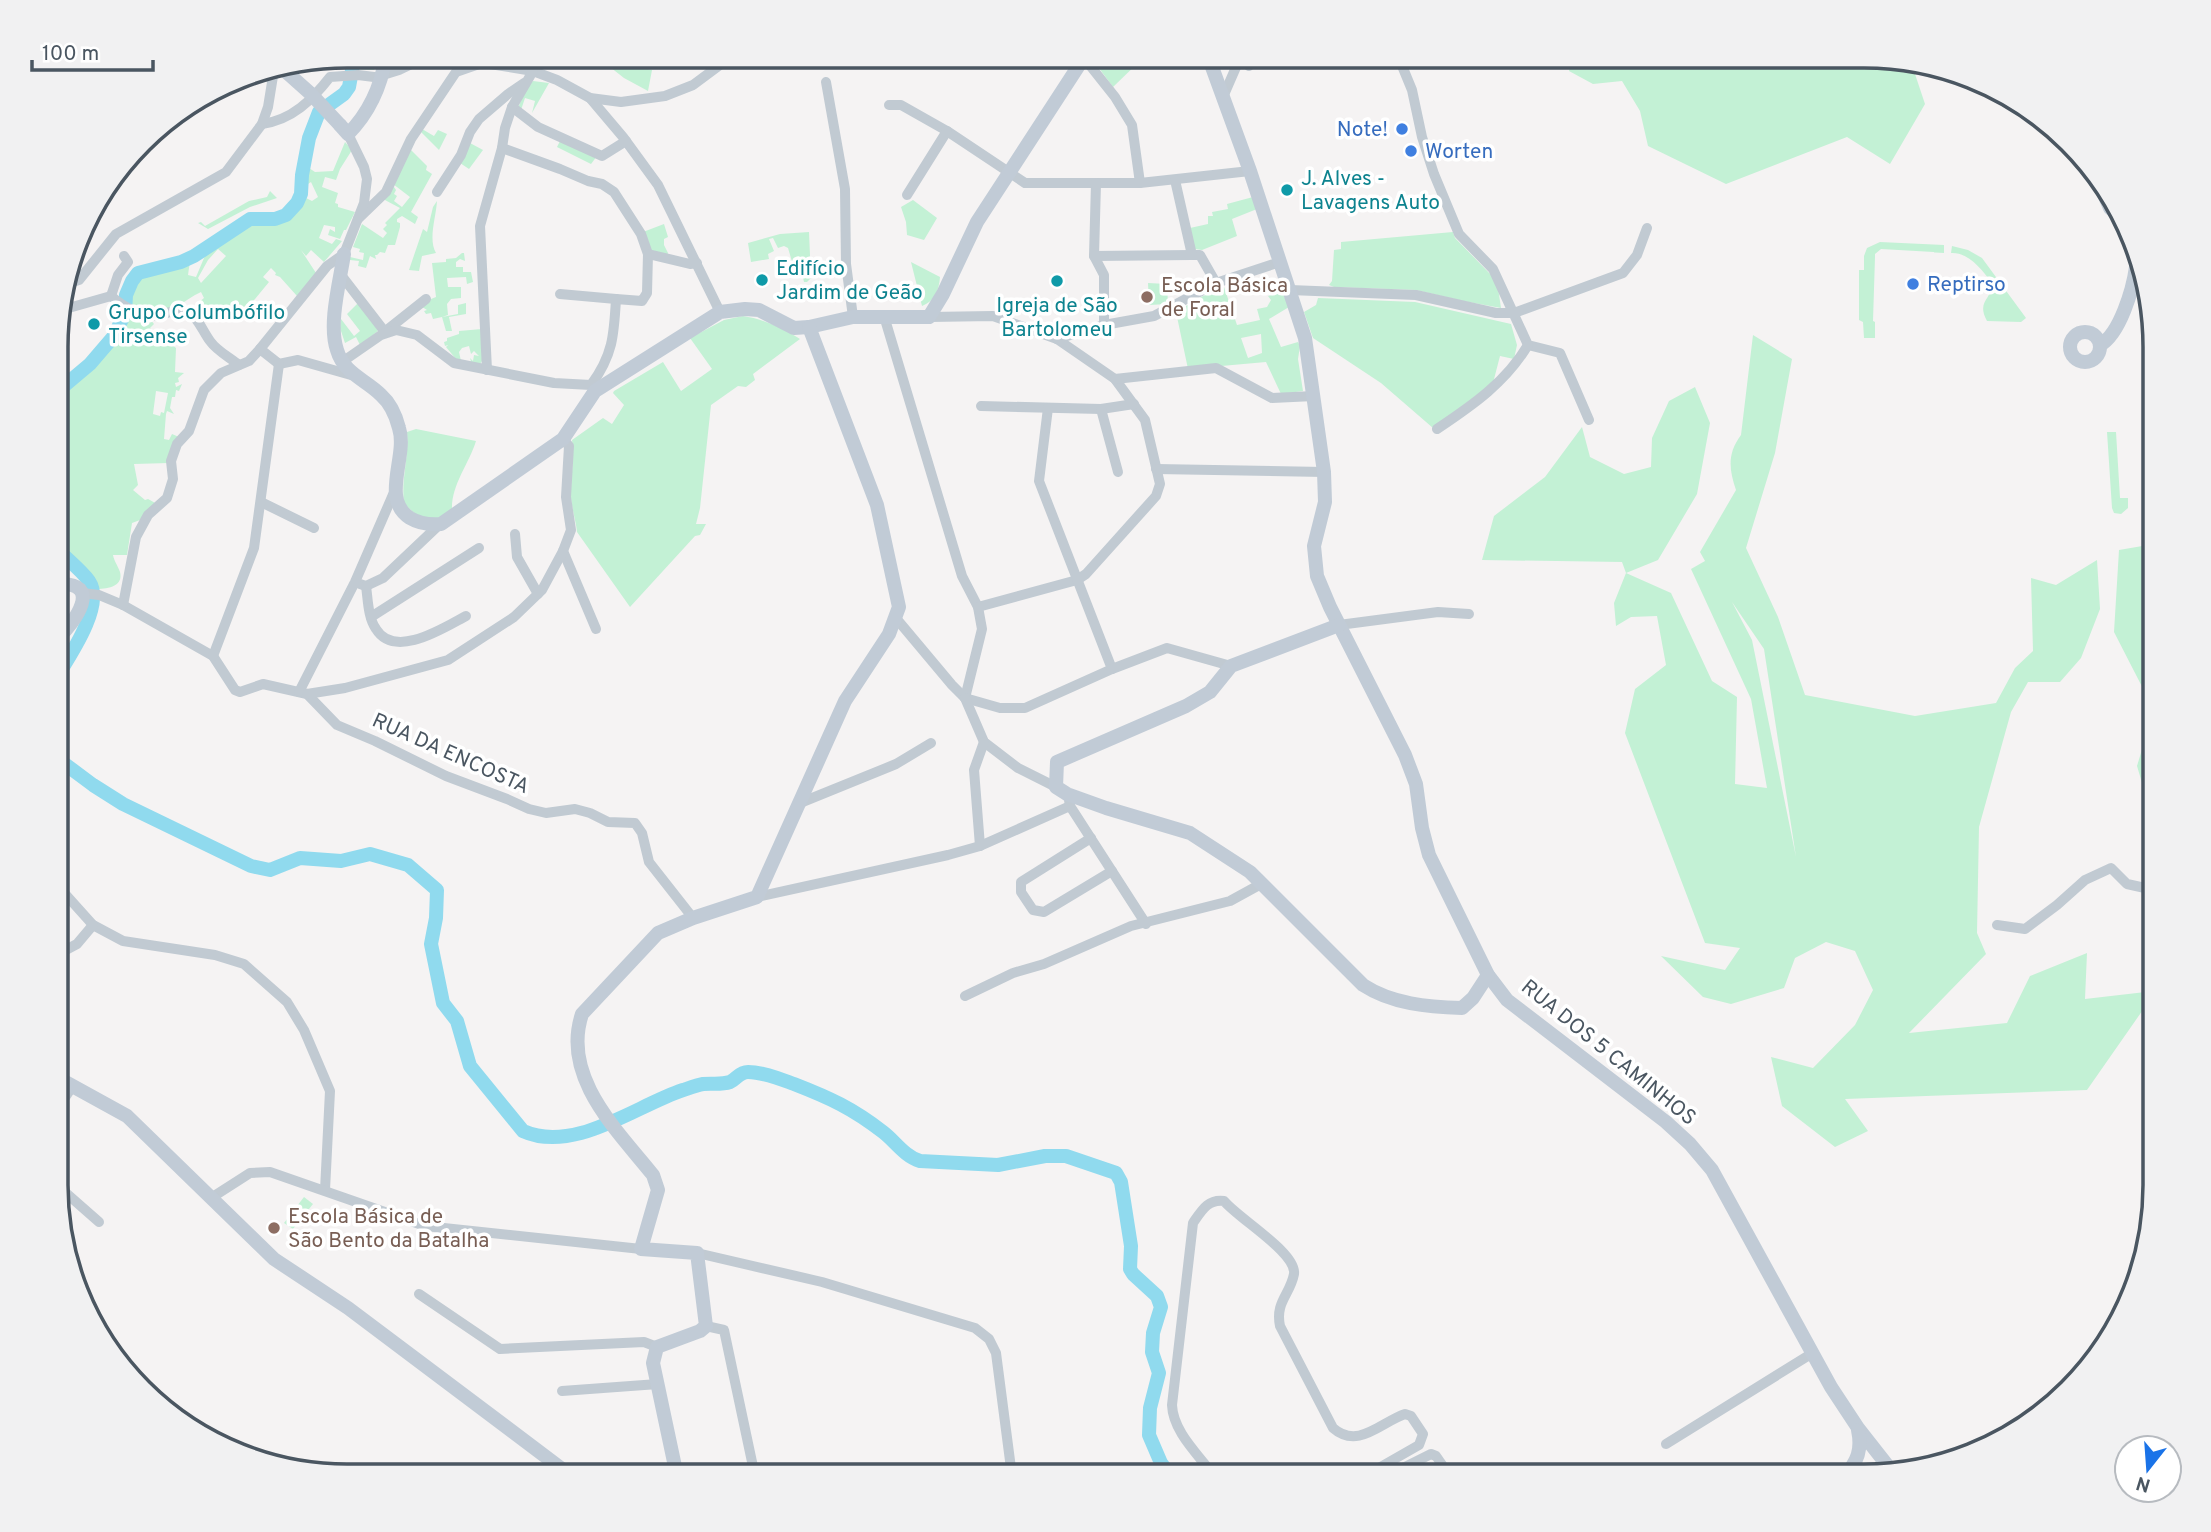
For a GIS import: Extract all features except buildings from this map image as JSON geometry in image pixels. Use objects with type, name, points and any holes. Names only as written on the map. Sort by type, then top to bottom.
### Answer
[{"type":"street","points":[[344,129],[367,112],[375,99],[384,68]]},
{"type":"street","points":[[262,124],[276,122],[302,107],[319,92],[325,75],[383,77],[403,68]]},
{"type":"street","points":[[357,220],[386,192],[411,139],[456,72],[468,68]]},
{"type":"street","points":[[514,68],[533,71],[557,80],[590,98],[621,102],[665,96],[693,85],[716,68]]},
{"type":"street","points":[[929,317],[943,295],[977,222],[1078,68]]},
{"type":"street","points":[[1093,68],[1132,125],[1140,183]]},
{"type":"street","name":"RUA DOS 5 CAMINHOS","points":[[1212,68],[1250,171],[1305,338],[1324,472],[1325,502],[1314,546],[1317,576],[1405,755],[1416,784],[1429,855],[1488,975],[1499,990],[1517,1009],[1666,1122],[1712,1170],[1811,1354],[1858,1428],[1885,1463]]},
{"type":"street","points":[[1223,98],[1235,68]]},
{"type":"street","points":[[1403,68],[1412,90],[1422,137],[1434,174],[1459,234],[1493,270],[1528,345]]},
{"type":"street","points":[[487,370],[480,226],[512,107],[533,71]]},
{"type":"street","points":[[282,76],[311,94],[344,129],[360,157],[367,178],[363,203],[344,254],[334,335],[336,349],[352,375]]},
{"type":"street","points":[[77,281],[116,234],[226,172],[262,124],[275,78]]},
{"type":"street","points":[[437,192],[461,155],[470,132],[479,119],[526,82]]},
{"type":"street","points":[[825,82],[845,189],[846,264],[853,317]]},
{"type":"street","points":[[590,98],[659,185],[720,312]]},
{"type":"street","points":[[889,105],[901,105],[947,131],[1025,183],[1140,183],[1250,171]]},
{"type":"street","points":[[512,107],[538,127],[602,156],[626,141]]},
{"type":"street","points":[[907,195],[947,131]]},
{"type":"street","points":[[502,148],[602,184],[614,192],[641,234],[648,254],[647,293],[642,301],[560,294]]},
{"type":"street","points":[[1175,180],[1192,255]]},
{"type":"street","points":[[1096,183],[1094,256],[1104,275],[1104,325]]},
{"type":"street","points":[[1290,290],[1416,295],[1496,313],[1514,313],[1623,273],[1637,255],[1647,228]]},
{"type":"street","points":[[123,605],[136,537],[148,515],[167,499],[173,479],[171,461],[177,444],[189,431],[204,390],[221,373],[249,361],[327,266],[344,254]]},
{"type":"street","points":[[648,254],[690,264],[697,263]]},
{"type":"street","points":[[1094,256],[1200,255],[1216,283]]},
{"type":"street","points":[[111,296],[118,275],[128,262],[124,256]]},
{"type":"street","points":[[1057,340],[1104,325],[1154,316],[1216,283],[1280,262]]},
{"type":"street","points":[[341,275],[383,334]]},
{"type":"street","points":[[2100,345],[2113,335],[2129,297],[2134,277]]},
{"type":"street","points":[[111,296],[125,306],[156,316],[188,311],[211,343],[239,365]]},
{"type":"street","points":[[72,307],[111,296]]},
{"type":"street","points":[[342,362],[383,334],[426,299]]},
{"type":"street","points":[[355,582],[366,586],[383,578],[441,524],[563,439],[604,368],[613,337],[616,299]]},
{"type":"street","points":[[383,334],[396,330],[417,335],[454,363],[593,388],[720,312],[745,309],[759,310],[794,328],[853,317],[993,316],[1057,340],[1115,379],[1134,404],[1145,420],[1160,484],[1156,496],[1086,574],[1077,580],[978,607]]},
{"type":"street","points":[[884,316],[962,576],[978,607],[982,629],[965,698]]},
{"type":"street","points":[[757,897],[845,701],[889,634],[899,607],[877,505],[809,327]]},
{"type":"street","points":[[1528,345],[1560,353],[1589,420]]},
{"type":"street","points":[[1437,429],[1484,397],[1517,365],[1528,345]]},
{"type":"street","points":[[260,349],[279,364]]},
{"type":"street","points":[[279,364],[298,360],[352,375],[381,394],[391,408],[402,437],[395,490],[303,693]]},
{"type":"street","points":[[214,656],[254,548],[279,364]]},
{"type":"street","points":[[1115,379],[1216,368],[1272,398],[1314,396]]},
{"type":"street","points":[[981,406],[1101,409],[1134,404]]},
{"type":"street","points":[[1048,408],[1039,481],[1112,669]]},
{"type":"street","points":[[1101,409],[1118,472]]},
{"type":"street","points":[[68,583],[85,594],[99,595],[123,605],[214,656],[235,690],[240,692],[263,684],[303,693],[345,688],[448,660],[513,617],[538,594],[563,551],[571,530],[566,497],[569,446],[563,439]]},
{"type":"street","points":[[1156,469],[1324,472]]},
{"type":"street","points":[[395,490],[398,506],[406,516],[429,525],[441,524]]},
{"type":"street","points":[[261,502],[314,528]]},
{"type":"street","points":[[515,534],[517,557],[538,594]]},
{"type":"street","points":[[371,617],[479,548]]},
{"type":"street","points":[[563,551],[596,629]]},
{"type":"street","points":[[366,586],[376,631],[387,639],[402,642],[427,636],[466,616]]},
{"type":"street","points":[[68,626],[80,612],[85,594]]},
{"type":"street","points":[[1146,924],[1065,795],[1057,762],[1186,706],[1210,692],[1231,666],[1339,625],[1438,612],[1469,614]]},
{"type":"street","points":[[895,617],[965,698],[984,742],[1018,768],[1065,795],[1190,833],[1250,873],[1363,985],[1380,995],[1429,1007],[1462,1008],[1473,998],[1488,975]]},
{"type":"street","points":[[965,698],[1000,708],[1025,708],[1167,648],[1231,666]]},
{"type":"street","name":"RUA DA ENCOSTA","points":[[303,693],[337,725],[464,784],[546,813],[575,809],[608,822],[635,823],[642,833],[649,862],[693,918]]},
{"type":"street","points":[[980,846],[974,769],[984,742]]},
{"type":"street","points":[[800,803],[896,764],[931,743]]},
{"type":"street","points":[[642,1249],[658,1190],[653,1175],[593,1098],[576,1049],[576,1029],[582,1014],[658,933],[693,918],[757,897],[980,846],[1065,795]]},
{"type":"street","points":[[1091,838],[1021,882],[1021,892],[1033,910],[1044,912],[1112,871]]},
{"type":"street","points":[[1997,925],[2025,929],[2085,880],[2111,868],[2127,884],[2143,888]]},
{"type":"street","points":[[965,996],[1013,973],[1045,964],[1131,926],[1230,901],[1261,884]]},
{"type":"street","points":[[68,897],[93,925],[123,940],[215,955],[244,964],[288,1002],[304,1030],[330,1091],[325,1190]]},
{"type":"street","points":[[68,949],[76,944],[93,925]]},
{"type":"street","points":[[1473,998],[1499,990]]},
{"type":"street","points":[[68,1085],[127,1116],[274,1259],[348,1308],[555,1464]]},
{"type":"street","points":[[68,1093],[72,1087]]},
{"type":"street","points":[[211,1198],[250,1173],[270,1172],[425,1226],[697,1253],[822,1282],[975,1328],[989,1339],[996,1353],[1010,1464]]},
{"type":"street","points":[[69,1196],[99,1222]]},
{"type":"street","points":[[1205,1464],[1172,1416],[1172,1405],[1193,1223],[1204,1206],[1215,1200],[1224,1201],[1292,1262],[1294,1274],[1279,1310],[1280,1326],[1333,1428],[1345,1435],[1359,1437],[1402,1415],[1408,1415],[1423,1434],[1419,1445],[1386,1464]]},
{"type":"street","points":[[697,1253],[706,1326]]},
{"type":"street","points":[[419,1293],[500,1349],[644,1342],[657,1347],[700,1331],[706,1326]]},
{"type":"street","points":[[706,1326],[724,1330],[752,1464]]},
{"type":"street","points":[[657,1347],[653,1363],[675,1464]]},
{"type":"street","points":[[1666,1444],[1811,1354]]},
{"type":"street","points":[[562,1391],[658,1384]]},
{"type":"street","points":[[1853,1464],[1861,1444],[1858,1428]]},
{"type":"street","points":[[1410,1464],[1431,1454],[1436,1456],[1440,1464]]},
{"type":"green space","points":[[611,68],[652,70],[648,91]]},
{"type":"green space","points":[[1099,68],[1133,68],[1113,87]]},
{"type":"green space","points":[[1570,68],[1882,69],[1915,73],[1925,104],[1890,164],[1847,137],[1726,184],[1648,146],[1640,111],[1622,81],[1593,84],[1569,71]]},
{"type":"green space","points":[[533,81],[549,83],[532,113],[535,101],[525,98],[521,110],[518,108],[525,90]]},
{"type":"green space","points":[[422,129],[434,136],[438,130],[447,134],[439,150],[420,131]]},
{"type":"green space","points":[[560,141],[597,156],[591,164],[557,147]]},
{"type":"green space","points":[[345,142],[352,150],[336,180],[325,177],[322,187],[338,193],[335,203],[338,207],[355,212],[340,239],[328,235],[330,229],[335,232],[335,227],[324,225],[319,238],[332,244],[336,239],[342,241],[324,262],[311,250],[306,256],[301,250],[316,273],[297,296],[271,268],[263,277],[269,282],[236,322],[216,305],[213,311],[208,311],[203,322],[196,309],[204,298],[201,292],[164,310],[146,309],[127,303],[133,283],[140,275],[181,264],[251,221],[268,221],[289,215],[297,209],[304,197],[312,201],[318,197],[311,182],[305,186],[306,166],[315,172],[333,171]],"holes":[[[218,249],[226,256],[201,283],[198,278]],[[207,251],[196,277],[188,275],[190,261]]]},
{"type":"green space","points":[[470,143],[483,150],[469,169],[460,163]]},
{"type":"green space","points":[[410,149],[432,174],[411,212],[418,217],[415,224],[402,216],[397,219],[400,227],[395,245],[388,245],[385,253],[375,255],[376,259],[370,256],[366,268],[358,266],[359,261],[350,260],[350,257],[363,260],[364,253],[353,247],[362,224],[383,238],[387,233],[383,229],[387,225],[385,223],[400,208],[383,199],[390,188],[394,187],[396,190],[394,201],[402,207],[410,197],[393,184]]},
{"type":"green space","points":[[270,191],[277,198],[250,207],[208,229],[198,223],[201,222],[205,226],[249,201],[267,197]]},
{"type":"green space","points":[[1253,197],[1257,209],[1232,219],[1237,236],[1202,250],[1195,249],[1190,228],[1208,224],[1208,216],[1213,216],[1212,212],[1228,209],[1227,204]]},
{"type":"green space","points":[[913,200],[937,218],[924,240],[907,235],[901,207]]},
{"type":"green space","points":[[437,201],[433,235],[436,253],[422,256],[419,271],[409,270],[423,229],[427,232]]},
{"type":"green space","points":[[664,224],[668,237],[664,239],[667,257],[654,253],[643,232]]},
{"type":"green space","points":[[809,232],[811,278],[807,282],[804,282],[800,264],[793,265],[788,248],[778,248],[773,238],[769,239],[774,251],[768,254],[769,259],[751,262],[748,243],[780,234]]},
{"type":"green space","points":[[1453,232],[1455,238],[1497,281],[1501,308],[1416,290],[1329,285],[1332,281],[1334,250],[1341,249],[1341,242]]},
{"type":"green space","points":[[1880,242],[1944,245],[1944,253],[1881,249],[1875,254],[1875,338],[1864,338],[1863,322],[1859,320],[1859,270],[1864,270],[1867,248]]},
{"type":"green space","points":[[1952,246],[1968,250],[1982,258],[2026,318],[2021,322],[1987,321],[1983,309],[1992,283],[1964,255],[1951,253]]},
{"type":"green space","points":[[464,253],[465,261],[460,259],[456,262],[456,267],[463,267],[463,272],[471,272],[473,282],[467,284],[466,277],[447,278],[448,287],[461,287],[461,298],[451,299],[447,304],[448,315],[433,319],[431,313],[426,314],[424,311],[427,310],[419,305],[427,297],[436,297],[432,263],[446,262],[446,259],[456,258]]},
{"type":"green space","points":[[911,262],[940,277],[936,295],[922,306]]},
{"type":"green space","points":[[1148,283],[1167,284],[1168,304],[1149,305]]},
{"type":"green space","points":[[1224,287],[1237,325],[1260,320],[1257,309],[1267,307],[1271,300],[1268,296],[1280,287],[1289,307],[1269,319],[1281,347],[1298,342],[1300,346],[1298,359],[1303,391],[1281,394],[1266,362],[1188,369],[1176,312]],"holes":[[[1261,334],[1262,353],[1248,358],[1241,338]]]},
{"type":"green space","points":[[1318,298],[1415,302],[1511,324],[1517,345],[1514,359],[1500,356],[1493,383],[1433,428],[1381,383],[1313,338],[1304,312],[1316,305]]},
{"type":"green space","points":[[360,301],[378,331],[360,345],[356,337],[345,343],[340,328],[341,319],[354,336],[360,331],[347,314]]},
{"type":"green space","points":[[466,303],[466,314],[449,317],[452,331],[446,331],[442,317],[458,314],[458,305]]},
{"type":"green space","points":[[127,310],[149,318],[154,324],[150,328],[176,348],[175,372],[184,373],[178,378],[179,382],[175,383],[176,387],[182,384],[179,391],[176,390],[175,397],[172,397],[170,408],[174,414],[167,411],[166,414],[164,439],[169,440],[172,434],[179,437],[169,463],[134,464],[138,485],[133,490],[145,500],[157,504],[140,520],[132,523],[127,555],[113,555],[120,572],[119,581],[112,586],[93,589],[91,580],[68,557],[68,385],[99,356],[116,335]],"holes":[[[156,391],[168,393],[164,413],[161,412],[160,416],[153,414]]]},
{"type":"green space","points":[[743,316],[773,324],[800,339],[753,374],[755,380],[746,387],[738,386],[711,405],[696,524],[706,524],[700,535],[695,536],[630,607],[577,532],[571,498],[572,440],[603,418],[612,424],[624,405],[614,391],[663,362],[681,391],[712,369],[690,338],[724,320]]},
{"type":"green space","points":[[482,329],[480,364],[472,365],[470,358],[473,361],[474,355],[479,356],[474,351],[471,354],[469,346],[459,352],[461,361],[446,347],[448,345],[445,346],[447,338],[459,334],[459,331]]},
{"type":"green space","points":[[1753,335],[1792,359],[1775,453],[1746,548],[1778,617],[1805,695],[1915,716],[1996,703],[2015,668],[2033,651],[2031,578],[2056,585],[2097,560],[2100,609],[2081,658],[2060,682],[2028,682],[2011,712],[1979,827],[1977,933],[1986,954],[1909,1033],[2007,1023],[2030,976],[2087,953],[2085,999],[2143,992],[2143,1010],[2087,1090],[1845,1099],[1868,1131],[1835,1147],[1782,1106],[1771,1057],[1813,1068],[1855,1025],[1873,990],[1855,951],[1826,942],[1795,958],[1784,988],[1731,1004],[1703,997],[1661,956],[1725,970],[1740,948],[1705,943],[1625,733],[1635,689],[1666,665],[1657,616],[1631,617],[1616,626],[1614,603],[1626,573],[1671,593],[1712,681],[1737,697],[1735,784],[1767,788],[1751,699],[1691,569],[1705,561],[1700,552],[1736,490],[1731,455],[1741,435]],"holes":[[[1732,602],[1764,649],[1796,857],[1752,640]]]},
{"type":"green space","points":[[1695,387],[1710,423],[1697,494],[1658,560],[1626,573],[1622,562],[1482,560],[1494,516],[1545,477],[1582,427],[1590,457],[1624,474],[1651,467],[1652,438],[1669,401]]},
{"type":"green space","points":[[416,429],[476,441],[457,483],[452,510],[439,519],[420,518],[404,504],[407,432]]},
{"type":"green space","points":[[2107,432],[2116,432],[2120,498],[2128,498],[2128,508],[2121,514],[2114,513],[2112,508]]},
{"type":"green space","points":[[2143,546],[2143,689],[2114,632],[2119,550]]},
{"type":"green space","points":[[2143,746],[2143,786],[2137,766]]},
{"type":"green space","points":[[304,1197],[313,1204],[293,1229],[284,1223]]},
{"type":"waterway","points":[[68,383],[90,364],[114,336],[125,313],[126,295],[138,273],[181,262],[250,219],[275,219],[286,215],[297,203],[301,194],[309,138],[319,112],[344,94],[349,87],[352,68]]},
{"type":"waterway","points":[[68,560],[86,577],[93,591],[90,615],[68,660]]},
{"type":"waterway","points":[[68,766],[123,804],[251,866],[270,870],[300,858],[341,861],[370,854],[408,865],[437,890],[431,944],[443,1003],[457,1021],[470,1066],[523,1131],[563,1137],[583,1132],[683,1090],[703,1084],[727,1083],[742,1073],[754,1072],[794,1084],[840,1104],[861,1116],[904,1152],[920,1161],[998,1165],[1045,1156],[1066,1156],[1116,1173],[1121,1182],[1131,1246],[1130,1269],[1157,1296],[1161,1307],[1153,1333],[1152,1352],[1159,1373],[1150,1408],[1149,1435],[1162,1464]]},
{"type":"place","name":"Note!","points":[[1402,129]]},
{"type":"place","name":"Worten","points":[[1411,151]]},
{"type":"place","name":"J. Alves - Lavagens Auto","points":[[1287,190]]},
{"type":"place","name":"Edifício Jardim de Geão","points":[[762,280]]},
{"type":"place","name":"Igreja de São Bartolomeu","points":[[1057,281]]},
{"type":"place","name":"Reptirso","points":[[1913,284]]},
{"type":"place","name":"Escola Básica de Foral","points":[[1147,297]]},
{"type":"place","name":"Grupo Columbófilo Tirsense","points":[[94,324]]},
{"type":"place","name":"Escola Básica de São Bento da Batalha","points":[[274,1228]]}]
